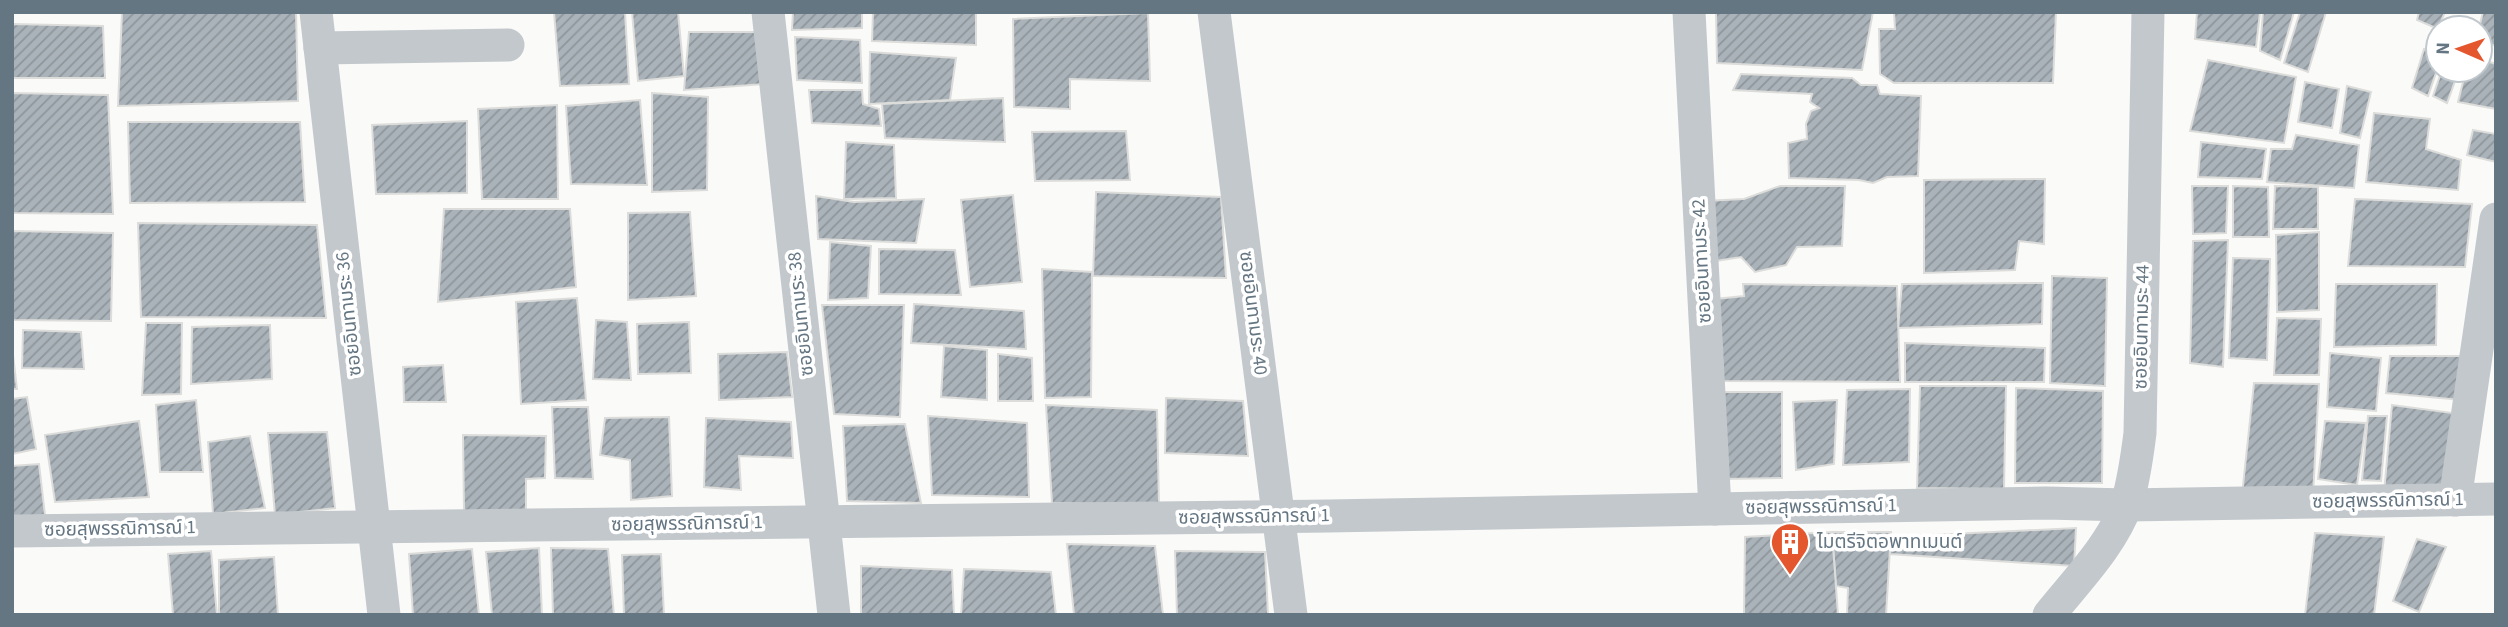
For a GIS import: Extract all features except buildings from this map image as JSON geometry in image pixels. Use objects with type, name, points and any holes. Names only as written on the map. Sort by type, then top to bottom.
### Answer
[{"type":"street","name":"ซอยอินทามระ 36","points":[[316,12],[384,615]]},
{"type":"street","name":"ซอยอินทามระ 38","points":[[768,12],[834,615]]},
{"type":"street","name":"ซอยอินทามระ 40","points":[[1214,12],[1291,615]]},
{"type":"street","name":"ซอยอินทามระ 42","points":[[1689,12],[1715,509]]},
{"type":"street","name":"ซอยอินทามระ 44","points":[[2049,615],[2109,540],[2126,505],[2136,469],[2140,433],[2148,12]]},
{"type":"street","points":[[320,48],[508,45]]},
{"type":"street","points":[[2455,500],[2496,219]]},
{"type":"street","name":"ซอยสุพรรณิการณ์ 1","points":[[12,531],[824,523],[2046,503],[2126,505],[2496,499]]},
{"type":"place","name":"ไมตรีจิตอพาทเมนต์","points":[[1790,576]]}]
